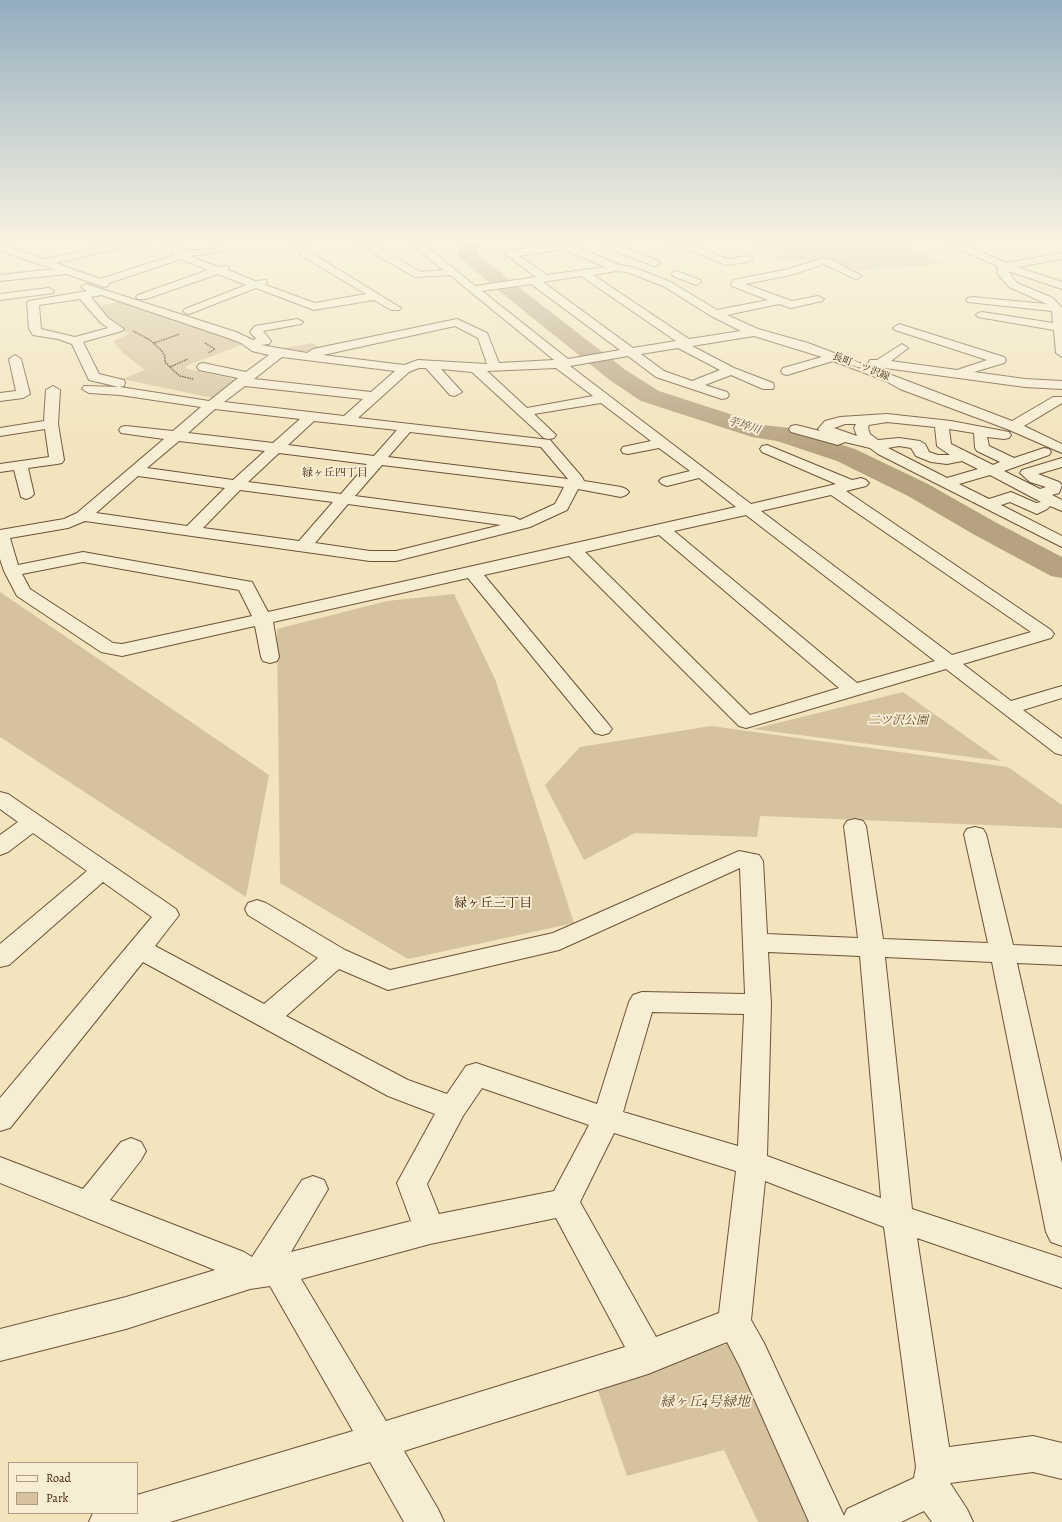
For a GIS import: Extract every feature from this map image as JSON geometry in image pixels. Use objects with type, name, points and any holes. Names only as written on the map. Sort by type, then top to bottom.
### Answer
[{"type":"street","points":[[34,311],[35,329],[37,332],[75,341],[118,328]]},
{"type":"street","points":[[97,311],[101,317],[118,328]]},
{"type":"street","points":[[169,311],[232,335],[256,348],[298,356],[405,369]]},
{"type":"street","points":[[189,311],[208,316]]},
{"type":"street","points":[[320,311],[327,316]]},
{"type":"street","points":[[500,311],[604,398],[946,662],[1062,749]]},
{"type":"street","points":[[575,311],[660,374],[722,395]]},
{"type":"street","points":[[637,311],[683,344],[730,371],[739,373],[768,386]]},
{"type":"street","name":"長町二ツ沢線","points":[[710,311],[754,332],[837,358],[891,378],[905,386],[1014,428],[1062,449]]},
{"type":"street","points":[[715,314],[730,311]]},
{"type":"street","points":[[1057,311],[1062,353]]},
{"type":"street","points":[[982,315],[1060,328]]},
{"type":"street","points":[[250,344],[265,341],[256,332],[259,328],[297,322]]},
{"type":"street","points":[[298,356],[457,322],[483,336],[494,366]]},
{"type":"street","points":[[899,328],[1000,360],[955,374]]},
{"type":"street","points":[[347,420],[405,369],[418,364],[476,368],[561,363],[754,332]]},
{"type":"street","points":[[75,341],[94,377],[114,383],[215,403]]},
{"type":"street","points":[[765,347],[785,341]]},
{"type":"street","points":[[879,364],[902,348]]},
{"type":"street","points":[[279,353],[215,403],[83,516],[68,523],[0,535],[12,571],[23,592],[108,648],[122,650],[473,573],[848,486]]},
{"type":"street","points":[[787,371],[837,358],[1025,383],[1062,385]]},
{"type":"street","points":[[0,397],[23,394],[15,359]]},
{"type":"street","points":[[431,366],[455,392]]},
{"type":"street","points":[[203,367],[246,380],[374,396]]},
{"type":"street","points":[[476,368],[549,435]]},
{"type":"street","points":[[692,385],[730,371]]},
{"type":"street","points":[[83,516],[370,556],[396,556],[524,524],[561,507],[573,484],[577,480],[545,443],[311,416],[292,405],[215,403],[89,389]]},
{"type":"street","points":[[292,405],[310,389]]},
{"type":"street","points":[[0,468],[57,460],[51,424],[53,390]]},
{"type":"street","points":[[525,412],[604,398]]},
{"type":"street","points":[[946,483],[992,470],[1007,460],[1015,453],[1014,450],[994,444],[995,442],[1058,400]]},
{"type":"street","points":[[7,431],[15,414]]},
{"type":"street","points":[[192,531],[236,485],[311,416]]},
{"type":"street","points":[[796,428],[864,448],[871,433],[887,418],[939,435],[944,446],[959,461]]},
{"type":"street","points":[[1062,439],[1049,431],[1014,428],[981,433],[939,435],[923,439],[914,439],[903,433],[900,436],[888,436],[871,433],[824,429],[830,424],[845,420],[871,433],[929,474],[1020,522],[1062,542]]},
{"type":"street","points":[[7,431],[51,424]]},
{"type":"street","points":[[303,547],[407,427]]},
{"type":"street","points":[[1014,428],[1016,438],[1062,462]]},
{"type":"street","points":[[126,430],[573,484],[621,492]]},
{"type":"street","points":[[871,433],[900,442],[915,444],[920,447],[921,453],[936,459],[959,461],[992,470],[1008,486],[1054,507]]},
{"type":"street","points":[[981,433],[982,448],[1007,460],[1044,452]]},
{"type":"street","points":[[628,450],[662,443]]},
{"type":"street","points":[[573,550],[746,722],[1045,634],[848,486],[767,449]]},
{"type":"street","points":[[929,474],[959,461]]},
{"type":"street","points":[[1041,532],[1054,507],[1054,485],[1035,479],[1028,473],[1062,462]]},
{"type":"street","points":[[20,465],[26,494]]},
{"type":"street","points":[[1062,469],[1051,472],[1050,475],[1054,478],[1062,480]]},
{"type":"street","points":[[135,471],[524,524]]},
{"type":"street","points":[[667,481],[701,473]]},
{"type":"street","points":[[967,494],[988,488]]},
{"type":"street","points":[[987,504],[1012,497],[1037,509],[1054,507]]},
{"type":"street","points":[[1020,522],[1054,507]]},
{"type":"street","points":[[662,529],[854,691]]},
{"type":"street","points":[[12,571],[83,557],[246,586],[263,619],[270,657]]},
{"type":"street","points":[[473,573],[602,729]]},
{"type":"street","points":[[1007,708],[1062,692]]},
{"type":"street","points":[[0,799],[167,915],[0,1119]]},
{"type":"street","points":[[0,846],[32,822]]},
{"type":"street","points":[[855,826],[872,948],[898,1218],[932,1478],[954,1522]]},
{"type":"street","points":[[975,834],[1003,955],[1062,1232]]},
{"type":"street","points":[[257,908],[336,957],[388,980],[559,941],[739,859],[751,861],[758,1004],[752,1163],[734,1323],[752,1355],[828,1522]]},
{"type":"street","points":[[0,958],[103,870]]},
{"type":"street","points":[[754,942],[1003,955],[1062,956]]},
{"type":"street","points":[[139,949],[398,1088],[453,1108]]},
{"type":"street","points":[[267,1017],[336,957]]},
{"type":"street","points":[[564,1203],[607,1119],[642,1002],[758,1004]]},
{"type":"street","points":[[430,1230],[412,1183],[453,1108],[476,1074],[607,1119],[752,1163],[898,1218],[1062,1273]]},
{"type":"street","points":[[88,1204],[131,1151]]},
{"type":"street","points":[[0,1170],[233,1262],[263,1272],[377,1442],[425,1522]]},
{"type":"street","points":[[263,1272],[313,1189]]},
{"type":"street","points":[[0,1345],[126,1313],[263,1272],[430,1230],[564,1203]]},
{"type":"street","points":[[564,1203],[648,1357]]},
{"type":"street","points":[[138,1513],[377,1442],[648,1357],[734,1323]]},
{"type":"street","points":[[860,1522],[932,1478],[1033,1454],[1062,1461]]},
{"type":"street","points":[[108,1522],[135,1514]]},
{"type":"path","points":[[118,328],[135,332],[150,340],[161,350],[165,356],[165,362],[170,367],[180,376],[194,380]]},
{"type":"path","points":[[199,341],[215,349],[205,354]]},
{"type":"path","points":[[170,367],[193,357]]},
{"type":"green space","points":[[102,311],[150,311],[239,342],[242,345],[190,364],[185,368],[238,380],[221,396],[213,398],[122,379],[145,370],[123,353],[113,341],[128,334],[121,330],[124,328],[104,316]]},
{"type":"green space","points":[[312,343],[321,348],[299,353],[279,349]]},
{"type":"green space","points":[[0,592],[269,775],[246,897],[0,737]]},
{"type":"green space","points":[[454,594],[495,679],[574,923],[408,959],[280,883],[277,629],[387,601]]},
{"type":"green space","name":"二ツ沢公園","points":[[903,692],[1001,761],[753,729]]},
{"type":"green space","points":[[711,726],[1008,767],[1062,805],[1062,828],[760,816],[757,837],[635,833],[584,860],[545,785],[580,747]]},
{"type":"green space","name":"緑ヶ丘4号緑地","points":[[730,1343],[812,1522],[758,1522],[724,1450],[627,1476],[596,1385]]},
{"type":"waterway","name":"芋埣川","points":[[537,311],[619,376],[650,396],[761,432],[780,434],[846,455],[918,490],[984,528],[1062,569]]},
{"type":"district","name":"緑ヶ丘四丁目","points":[[335,473]]},
{"type":"district","name":"緑ヶ丘三丁目","points":[[493,904]]}]
